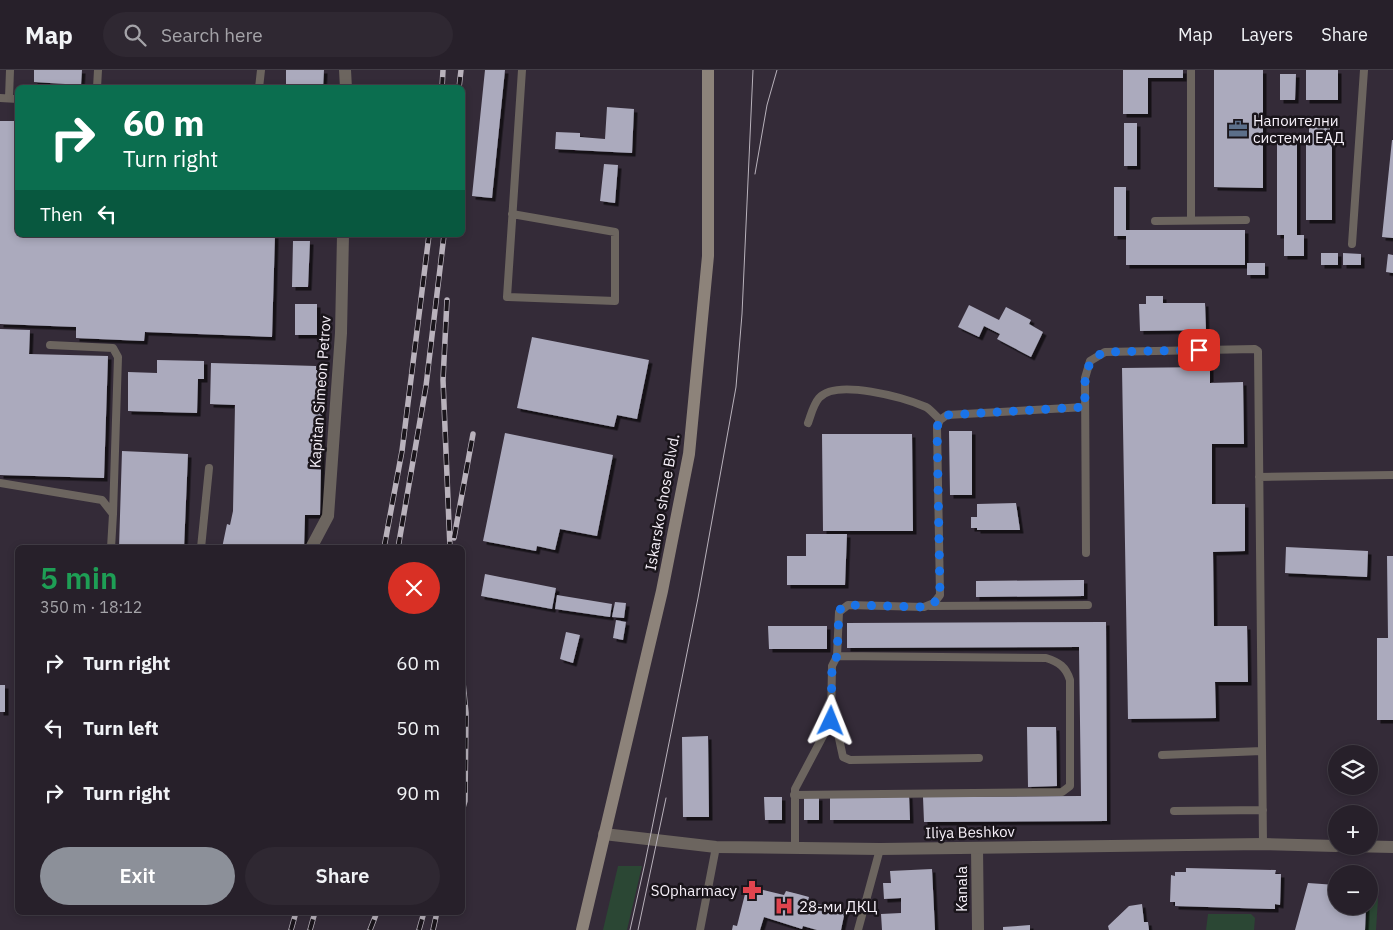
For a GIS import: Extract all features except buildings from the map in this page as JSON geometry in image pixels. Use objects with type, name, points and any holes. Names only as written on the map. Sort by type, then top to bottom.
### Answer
[{"type":"main road","name":"Iskarsko shose Blvd.","points":[[582,930],[662,591],[689,454],[708,256],[708,70]]},
{"type":"street","points":[[345,70],[346,85]]},
{"type":"street","name":"Kapitan Simeon Petrov","points":[[313,545],[328,516],[341,333],[343,237]]},
{"type":"street","name":"Iliya Beshkov","points":[[604,834],[716,847],[977,848],[1263,844],[1328,846]]},
{"type":"street","points":[[1378,847],[1393,848]]},
{"type":"street","name":"Kanala","points":[[977,848],[978,930]]},
{"type":"lane","points":[[9,98],[10,70]]},
{"type":"lane","points":[[97,85],[98,70]]},
{"type":"lane","points":[[259,85],[261,70]]},
{"type":"lane","points":[[512,214],[615,232],[615,301],[507,297],[512,214],[522,70]]},
{"type":"lane","points":[[1190,70],[1191,220]]},
{"type":"lane","points":[[1352,244],[1364,70]]},
{"type":"lane","points":[[0,98],[15,99]]},
{"type":"lane","points":[[1156,221],[1246,220]]},
{"type":"lane","points":[[50,346],[113,348],[118,357],[111,545]]},
{"type":"lane","points":[[1086,553],[1086,368],[1097,355],[1105,352],[1255,349],[1260,354],[1259,478],[1263,844]]},
{"type":"lane","points":[[808,423],[819,397],[830,391],[854,389],[901,398],[928,408],[940,420]]},
{"type":"lane","points":[[930,606],[940,595],[937,427],[940,420],[947,415],[1085,407]]},
{"type":"lane","points":[[201,545],[209,468]]},
{"type":"lane","points":[[1259,478],[1393,476]]},
{"type":"lane","points":[[0,483],[102,500],[113,514]]},
{"type":"lane","points":[[795,848],[794,795],[798,783],[831,721],[832,666],[837,656],[839,612],[844,606],[1088,605]]},
{"type":"lane","points":[[794,795],[1062,792],[1070,786],[1070,680],[1068,672],[1056,661],[1046,658],[837,656]]},
{"type":"lane","points":[[831,721],[836,729],[843,757],[850,760],[979,758]]},
{"type":"lane","points":[[1162,754],[1262,751]]},
{"type":"lane","points":[[1174,811],[1263,810]]},
{"type":"lane","points":[[700,930],[716,847]]},
{"type":"lane","points":[[858,930],[880,848]]},
{"type":"green space","points":[[618,866],[642,866],[627,930],[603,930]]},
{"type":"green space","points":[[1208,914],[1251,914],[1255,918],[1254,930],[1206,930]]},
{"type":"green space","points":[[1366,915],[1377,915],[1376,930],[1365,930]]},
{"type":"tram line","points":[[630,930],[698,598],[736,387],[742,314],[753,70]]},
{"type":"tram line","points":[[755,174],[767,105],[777,70]]},
{"type":"tram line","points":[[638,930],[666,798]]},
{"type":"railway","points":[[442,85],[443,70]]},
{"type":"railway","points":[[459,85],[461,70]]},
{"type":"railway","points":[[385,545],[402,451],[429,237]]},
{"type":"railway","points":[[399,545],[426,386],[444,237]]},
{"type":"railway","points":[[447,300],[443,380],[450,545]]},
{"type":"railway","points":[[454,538],[473,434]]},
{"type":"railway","points":[[465,703],[465,801]]},
{"type":"railway","points":[[291,930],[295,915]]},
{"type":"railway","points":[[310,930],[314,915]]},
{"type":"railway","points":[[370,930],[376,915]]},
{"type":"railway","points":[[419,930],[423,915]]},
{"type":"railway","points":[[433,930],[436,915]]},
{"type":"place","name":"Напоителни системи ЕАД","points":[[1238,129]]},
{"type":"place","name":"SOpharmacy","points":[[752,890]]},
{"type":"place","name":"28-ми ДКЦ","points":[[784,906]]},
{"type":"route","points":[[831,721],[832,666],[837,656],[839,612],[841,608],[848,605],[924,607],[930,606],[940,595],[937,427],[940,420],[947,415],[1085,407],[1086,368],[1097,355],[1105,352],[1199,350]]}]
